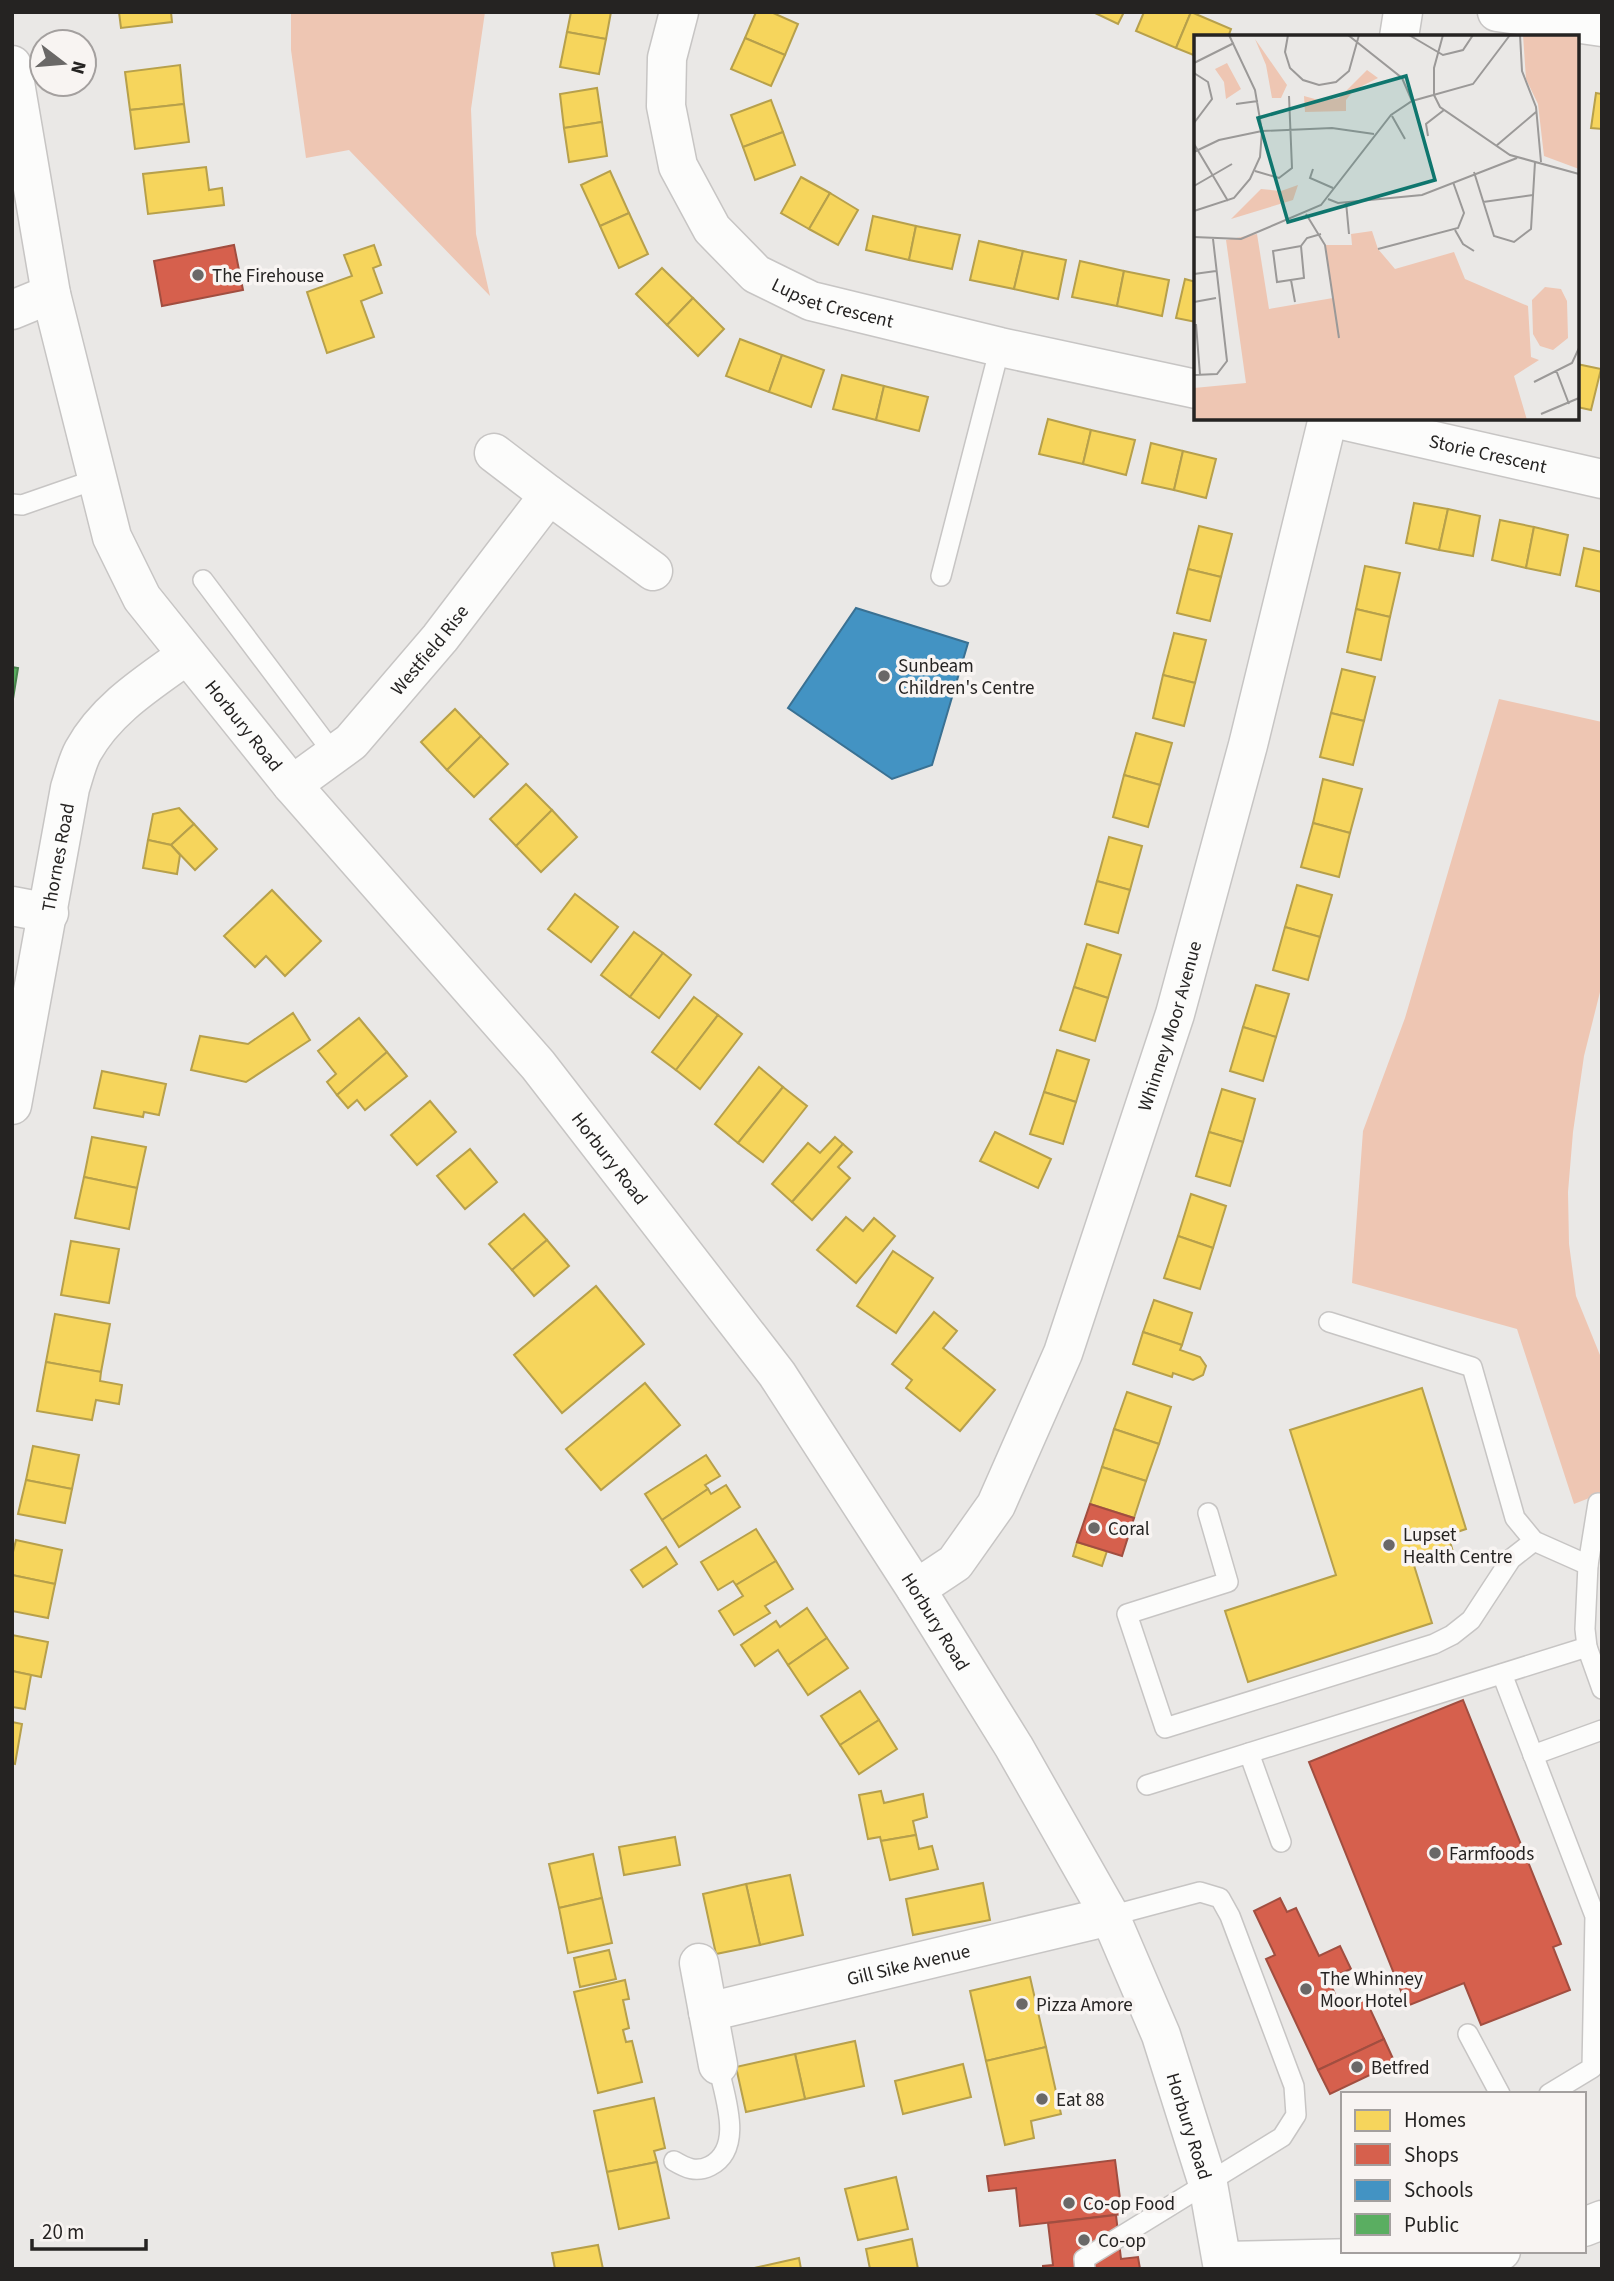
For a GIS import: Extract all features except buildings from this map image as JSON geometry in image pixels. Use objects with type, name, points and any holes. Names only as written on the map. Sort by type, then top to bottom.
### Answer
[{"type":"main road","name":"Lupset Crescent","points":[[679,12],[667,58],[666,106],[678,166],[712,229],[756,274],[811,301],[1000,347],[1194,389]]},
{"type":"main road","points":[[1399,35],[1403,12]]},
{"type":"main road","points":[[1497,12],[1602,27]]},
{"type":"main road","name":"Horbury Road","points":[[12,65],[51,294],[112,537],[142,598],[292,785],[555,1087],[777,1374],[916,1588],[1014,1747],[1110,1916],[1161,2035],[1208,2184],[1223,2265]]},
{"type":"main road","points":[[12,310],[51,294]]},
{"type":"main road","name":"Whinney Moor Avenue","points":[[916,1588],[955,1563],[996,1506],[1063,1353],[1175,1014],[1248,745],[1329,420]]},
{"type":"main road","name":"Storie Crescent","points":[[1339,420],[1602,479]]},
{"type":"main road","points":[[494,453],[653,571]]},
{"type":"main road","name":"Westfield Rise","points":[[292,785],[351,742],[440,638],[549,495]]},
{"type":"main road","name":"Thornes Road","points":[[12,1105],[31,910],[82,752],[106,719],[132,694],[187,655]]},
{"type":"main road","name":"Gill Sike Avenue","points":[[708,2012],[1110,1916]]},
{"type":"main road","points":[[699,1963],[718,2065]]},
{"type":"main road","points":[[1223,2265],[1478,2253]]},
{"type":"lane","points":[[941,576],[1000,347]]},
{"type":"lane","points":[[12,504],[22,505],[97,479]]},
{"type":"lane","points":[[204,580],[334,754]]},
{"type":"lane","points":[[1329,1322],[1472,1367],[1515,1518],[1534,1541],[1588,1565]]},
{"type":"lane","points":[[1598,1503],[1588,1565],[1585,1629],[1587,1647],[1602,1689]]},
{"type":"lane","points":[[1208,1513],[1228,1582],[1127,1614],[1165,1728],[1434,1644],[1452,1635],[1471,1620],[1511,1559],[1534,1541]]},
{"type":"lane","points":[[1147,1785],[1587,1647]]},
{"type":"lane","points":[[1502,1674],[1595,1916],[1592,2068],[1552,2092]]},
{"type":"lane","points":[[1533,1755],[1602,1730]]},
{"type":"lane","points":[[1249,1753],[1281,1842]]},
{"type":"lane","points":[[1085,2269],[1084,2259],[1282,2137],[1296,2115],[1294,2087],[1230,1916],[1220,1898],[1200,1892],[1110,1916]]},
{"type":"lane","points":[[1468,2034],[1499,2092]]},
{"type":"lane","points":[[674,2161],[688,2170],[707,2168],[717,2161],[728,2146],[730,2130],[718,2065]]},
{"type":"shaded area","points":[[291,12],[485,12],[471,109],[476,234],[490,296],[349,150],[306,158],[291,50]]},
{"type":"shaded area","points":[[1499,699],[1602,722],[1602,984],[1584,1056],[1568,1192],[1569,1244],[1576,1296],[1602,1360],[1602,1493],[1574,1504],[1517,1329],[1352,1283],[1363,1131],[1405,1018]]},
{"type":"place","name":"The Firehouse","points":[[198,275]]},
{"type":"place","name":"Sunbeam Children's Centre","points":[[884,676]]},
{"type":"place","name":"Coral","points":[[1094,1528]]},
{"type":"place","name":"Lupset Health Centre","points":[[1389,1545]]},
{"type":"place","name":"Farmfoods","points":[[1435,1853]]},
{"type":"place","name":"The Whinney Moor Hotel","points":[[1306,1989]]},
{"type":"place","name":"Pizza Amore","points":[[1022,2004]]},
{"type":"place","name":"Betfred","points":[[1357,2067]]},
{"type":"place","name":"Eat 88","points":[[1042,2099]]},
{"type":"place","name":"Co-op Food","points":[[1069,2203]]},
{"type":"place","name":"Co-op","points":[[1084,2240]]}]
